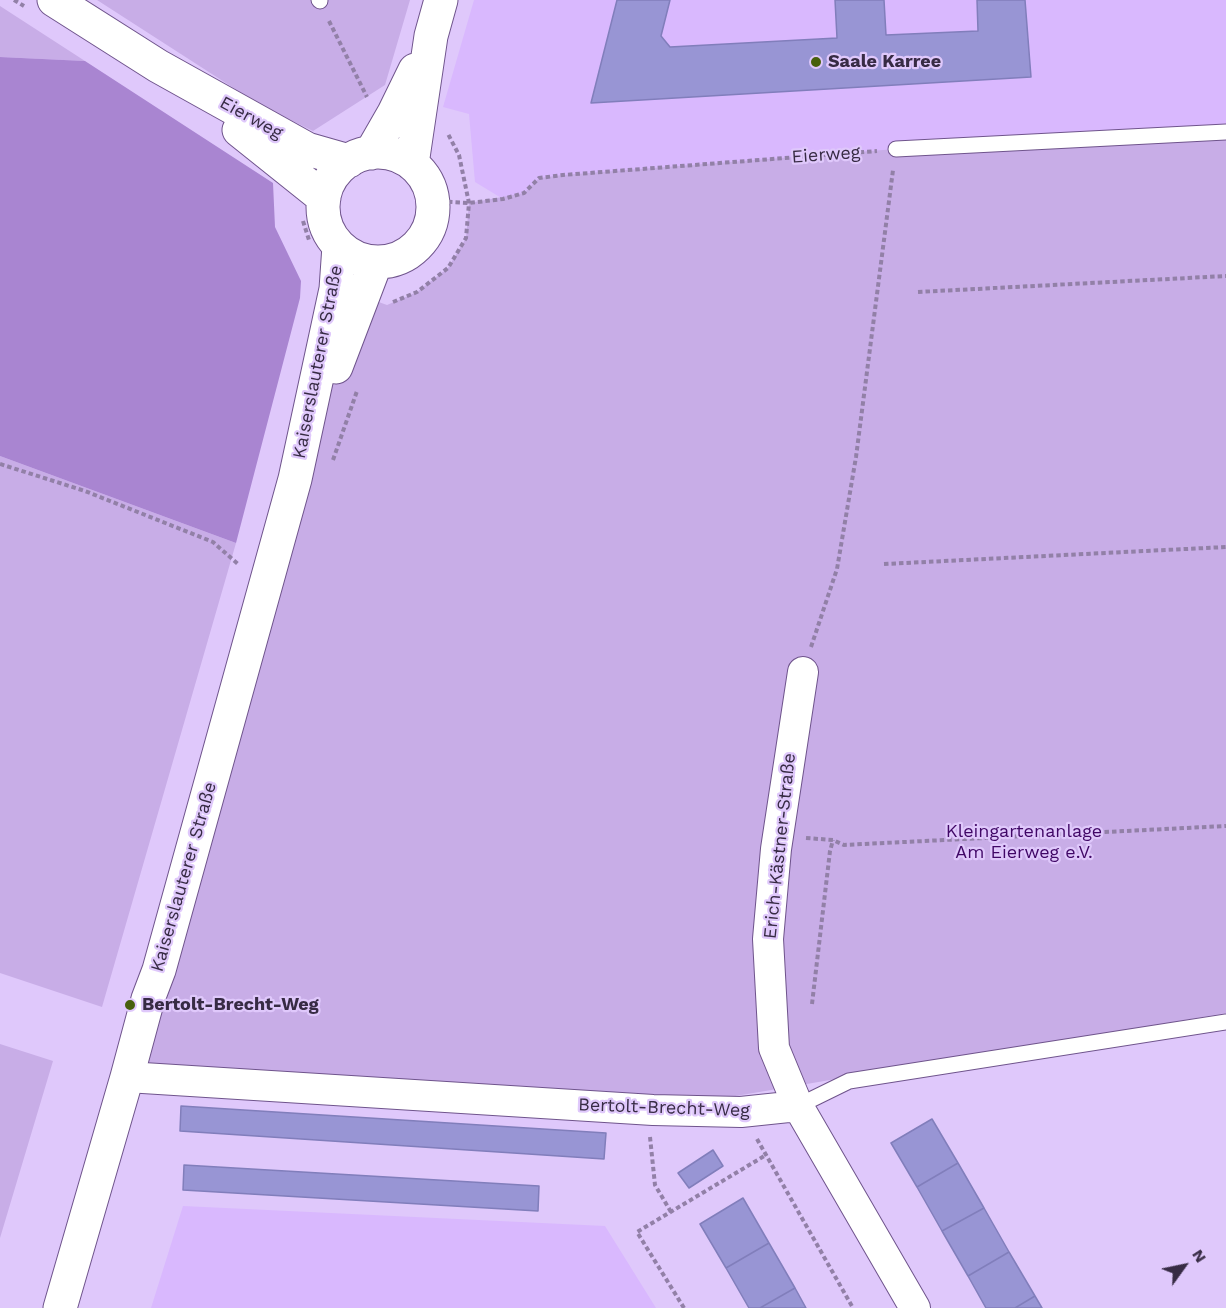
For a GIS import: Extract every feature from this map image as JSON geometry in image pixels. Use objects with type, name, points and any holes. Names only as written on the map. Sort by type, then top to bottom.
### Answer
[{"type":"street","name":"Eierweg","points":[[54,0],[158,66],[307,149],[360,157]]},
{"type":"street","points":[[412,164],[431,36],[441,0]]},
{"type":"street","points":[[360,157],[394,113],[431,36]]},
{"type":"street","name":"Eierweg","points":[[158,66],[324,198]]},
{"type":"street","points":[[386,153],[412,164],[422,174],[433,201],[432,220],[424,237],[411,251],[394,260],[376,262],[362,260],[349,254],[339,246],[329,232],[324,215],[324,198],[337,170],[360,157],[386,153]]},
{"type":"street","name":"Kaiserslauterer Straße","points":[[60,1308],[148,999],[159,970],[295,479],[336,289],[339,246]]},
{"type":"street","name":"Kaiserslauterer Straße","points":[[295,479],[376,262]]},
{"type":"street","name":"Erich-Kästner-Straße","points":[[803,672],[776,849],[768,939],[774,1048],[798,1106],[915,1308]]},
{"type":"street","name":"Bertolt-Brecht-Weg","points":[[127,1077],[653,1110],[741,1112],[798,1106]]},
{"type":"lane","points":[[896,149],[1226,132]]},
{"type":"lane","name":"Bertolt-Brecht-Weg","points":[[798,1106],[849,1081],[1226,1022]]},
{"type":"path","points":[[320,0],[368,97]]},
{"type":"path","points":[[386,305],[417,292],[448,268],[466,238],[469,203],[459,155],[447,133],[418,121]]},
{"type":"path","points":[[803,672],[837,569],[856,457],[896,149]]},
{"type":"path","name":"Eierweg","points":[[433,201],[469,203],[503,199],[524,193],[539,178],[563,175],[896,149]]},
{"type":"path","points":[[918,292],[1226,276]]},
{"type":"path","points":[[333,460],[360,382]]},
{"type":"path","points":[[0,464],[85,491],[213,542],[250,575],[271,563]]},
{"type":"path","points":[[884,564],[1226,547]]},
{"type":"path","points":[[812,1004],[833,840],[844,845],[1226,826]]},
{"type":"path","points":[[741,1112],[853,1308]]},
{"type":"path","points":[[649,1135],[655,1185],[670,1212]]},
{"type":"path","points":[[684,1308],[637,1232],[766,1155]]},
{"type":"shaded area","points":[[474,0],[1226,0],[1226,125],[539,178],[524,193],[503,199],[475,182],[469,114],[443,107]]},
{"type":"shaded area","points":[[0,57],[85,61],[273,183],[275,227],[301,281],[300,298],[236,543],[0,456]]},
{"type":"shaded area","points":[[183,1206],[605,1226],[656,1308],[151,1308]]},
{"type":"green space","points":[[97,0],[410,0],[385,85],[313,131],[260,105]]},
{"type":"green space","points":[[0,6],[85,61],[0,57]]},
{"type":"green space","name":"Kleingartenanlage Am Eierweg e.V.","points":[[1226,138],[1226,1013],[653,1110],[127,1077],[271,563],[362,296],[387,305],[417,292],[448,268],[466,238],[469,203],[524,193],[539,178],[563,175],[896,149]]},
{"type":"green space","points":[[0,456],[236,543],[102,1007],[0,973]]},
{"type":"green space","points":[[0,1044],[53,1061],[0,1238]]},
{"type":"building","name":"Saale Karree","points":[[617,0],[670,0],[661,36],[670,47],[837,38],[835,0],[884,0],[886,35],[978,31],[977,0],[1025,0],[1031,77],[591,103]]},
{"type":"building","points":[[181,1106],[606,1133],[604,1159],[180,1131]]},
{"type":"building","points":[[932,1119],[958,1163],[917,1187],[891,1143]]},
{"type":"building","points":[[713,1150],[723,1166],[689,1188],[678,1173]]},
{"type":"building","points":[[958,1163],[984,1208],[942,1231],[917,1187]]},
{"type":"building","points":[[184,1165],[539,1186],[538,1211],[183,1190]]},
{"type":"building","points":[[743,1198],[769,1243],[726,1268],[700,1224]]},
{"type":"building","points":[[984,1208],[1009,1252],[968,1276],[942,1231]]},
{"type":"building","points":[[769,1243],[795,1288],[760,1308],[749,1308],[726,1268]]},
{"type":"building","points":[[1009,1252],[1035,1296],[1015,1308],[986,1308],[968,1276]]},
{"type":"building","points":[[795,1288],[806,1308],[760,1308]]},
{"type":"building","points":[[1035,1296],[1042,1308],[1015,1308]]},
{"type":"place","name":"Saale Karree","points":[[816,62]]},
{"type":"place","name":"Bertolt-Brecht-Weg","points":[[130,1005]]}]
